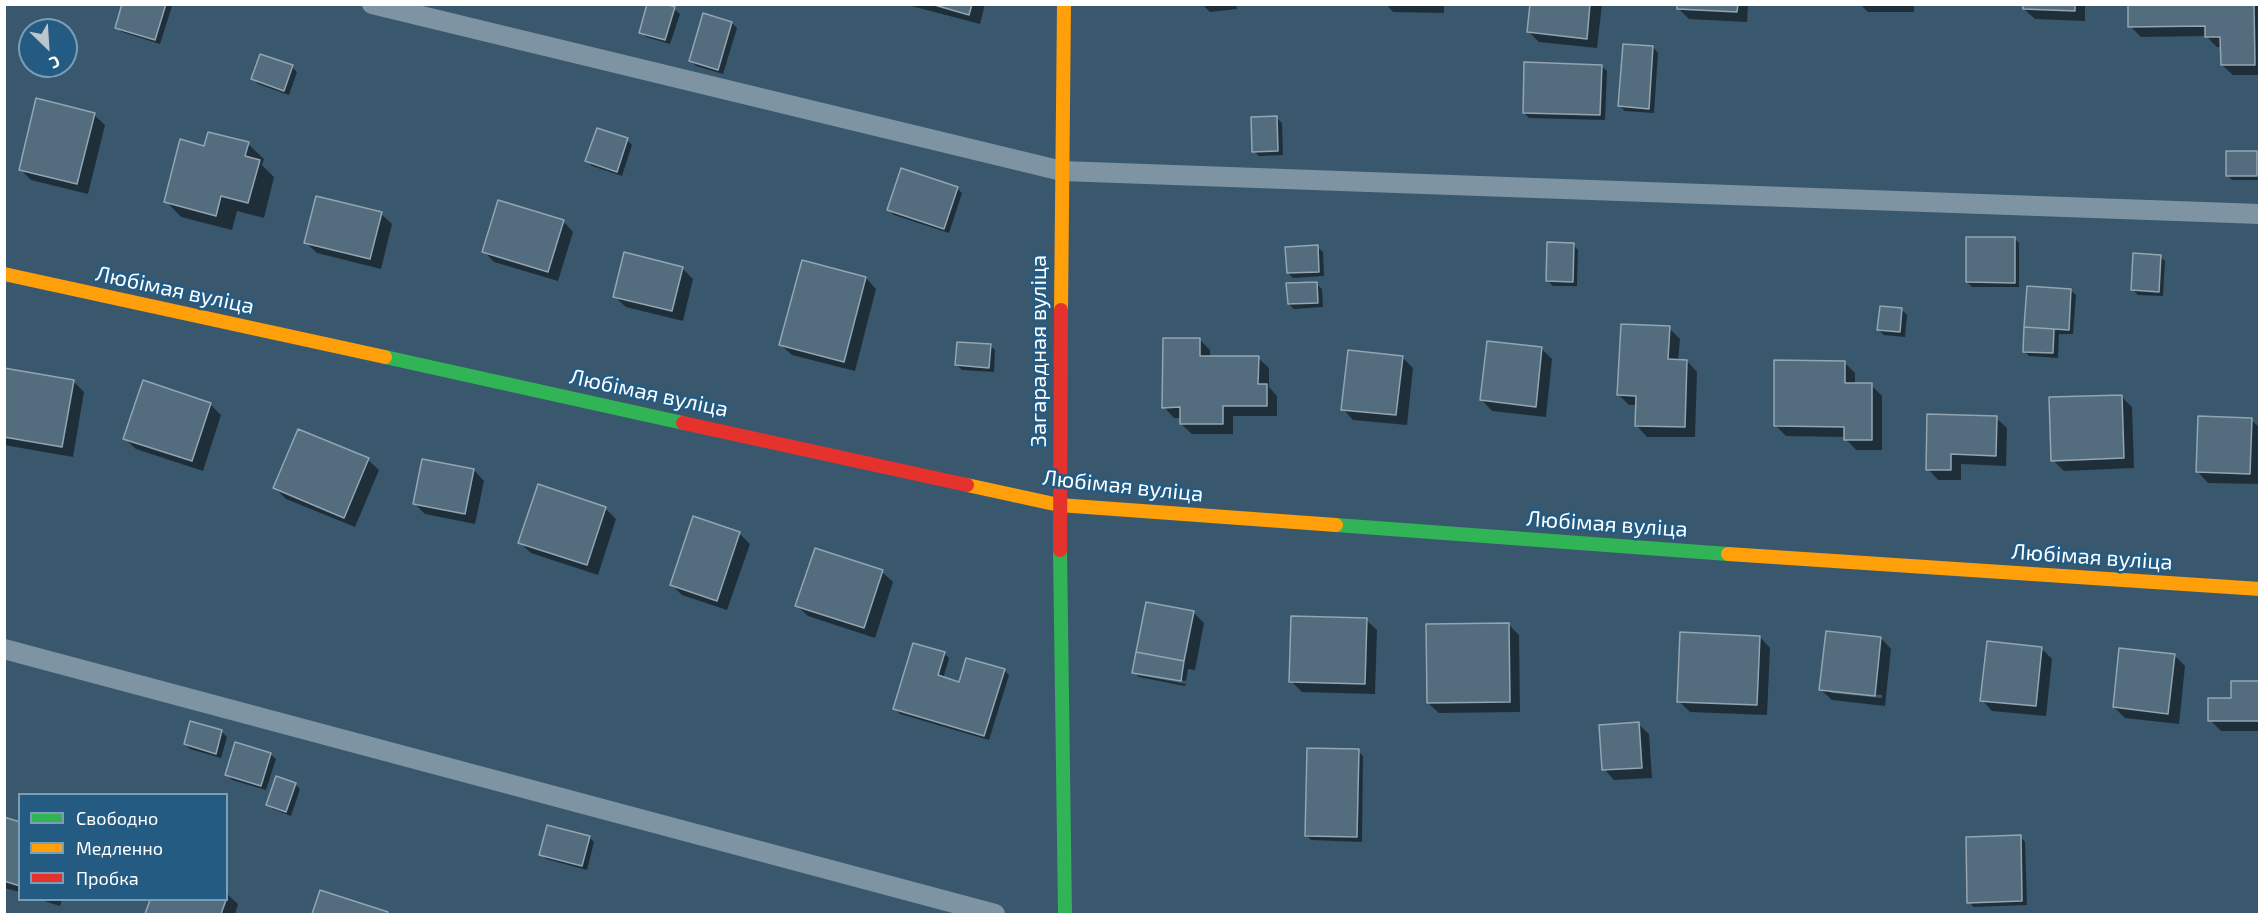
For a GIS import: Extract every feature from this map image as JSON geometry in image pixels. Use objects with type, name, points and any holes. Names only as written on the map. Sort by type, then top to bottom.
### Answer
[{"type":"street","name":"Загарадная вуліца","points":[[1064,4],[1059,505],[1065,915]]},
{"type":"street","name":"Любімая вуліца","points":[[4,274],[1059,505],[1776,558],[2259,589]]},
{"type":"lane","points":[[372,4],[1062,171],[2259,214]]},
{"type":"lane","points":[[4,649],[995,915]]},
{"type":"building","points":[[122,4],[166,4],[155,40],[115,28]]},
{"type":"building","points":[[647,4],[666,4],[675,7],[665,40],[639,33]]},
{"type":"building","points":[[931,4],[972,4],[969,15]]},
{"type":"building","points":[[1530,4],[1590,4],[1587,39],[1527,32]]},
{"type":"building","points":[[1677,4],[1738,4],[1737,12],[1677,9]]},
{"type":"building","points":[[2023,4],[2075,4],[2075,11],[2023,9]]},
{"type":"building","points":[[2128,4],[2254,4],[2255,65],[2221,65],[2220,37],[2205,37],[2205,26],[2128,27]]},
{"type":"building","points":[[703,13],[732,22],[718,70],[689,61]]},
{"type":"building","points":[[1623,44],[1653,46],[1649,109],[1618,106]]},
{"type":"building","points":[[260,54],[293,65],[284,91],[251,79]]},
{"type":"building","points":[[1524,62],[1602,65],[1600,115],[1523,113]]},
{"type":"building","points":[[36,98],[95,113],[77,184],[19,170]]},
{"type":"building","points":[[1277,116],[1278,151],[1252,152],[1251,117]]},
{"type":"building","points":[[597,128],[628,138],[617,172],[585,161]]},
{"type":"building","points":[[208,132],[249,142],[245,156],[260,160],[248,203],[221,196],[216,216],[164,202],[180,139],[204,146]]},
{"type":"building","points":[[2226,151],[2257,151],[2257,176],[2226,176]]},
{"type":"building","points":[[901,168],[958,187],[944,229],[887,210]]},
{"type":"building","points":[[316,196],[382,212],[370,259],[304,243]]},
{"type":"building","points":[[498,200],[564,220],[548,272],[482,252]]},
{"type":"building","points":[[1966,237],[2015,237],[2015,283],[1966,282]]},
{"type":"building","points":[[1547,242],[1574,243],[1573,282],[1546,281]]},
{"type":"building","points":[[1318,245],[1319,272],[1287,273],[1285,247]]},
{"type":"building","points":[[624,252],[683,267],[672,311],[613,297]]},
{"type":"building","points":[[2133,253],[2161,255],[2159,292],[2131,290]]},
{"type":"building","points":[[802,260],[866,277],[844,362],[779,345]]},
{"type":"building","points":[[1317,282],[1318,303],[1288,304],[1286,283]]},
{"type":"building","points":[[2027,286],[2071,289],[2069,330],[2024,327]]},
{"type":"building","points":[[1880,306],[1902,308],[1900,332],[1877,330]]},
{"type":"building","points":[[1621,324],[1670,326],[1668,359],[1687,360],[1685,427],[1635,426],[1636,396],[1617,395]]},
{"type":"building","points":[[2024,327],[2054,329],[2053,353],[2023,352]]},
{"type":"building","points":[[1163,338],[1200,338],[1200,356],[1259,356],[1258,384],[1267,384],[1267,406],[1223,406],[1223,424],[1180,424],[1180,407],[1162,408]]},
{"type":"building","points":[[1487,341],[1542,347],[1536,407],[1480,400]]},
{"type":"building","points":[[957,342],[991,344],[989,368],[955,365]]},
{"type":"building","points":[[1348,350],[1403,356],[1396,415],[1341,410]]},
{"type":"building","points":[[1774,360],[1845,361],[1845,383],[1872,383],[1872,440],[1844,440],[1844,427],[1774,426]]},
{"type":"building","points":[[4,368],[74,380],[62,447],[4,437]]},
{"type":"building","points":[[143,380],[211,403],[192,461],[123,439]]},
{"type":"building","points":[[2122,395],[2124,458],[2051,461],[2049,397]]},
{"type":"building","points":[[1927,414],[1997,416],[1996,456],[1951,454],[1951,470],[1926,470]]},
{"type":"building","points":[[2198,416],[2252,418],[2250,474],[2196,472]]},
{"type":"building","points":[[298,429],[369,458],[344,518],[273,488]]},
{"type":"building","points":[[422,459],[474,469],[465,514],[413,504]]},
{"type":"building","points":[[538,484],[606,507],[587,565],[518,543]]},
{"type":"building","points":[[693,516],[740,532],[717,601],[670,585]]},
{"type":"building","points":[[815,548],[883,570],[864,628],[795,606]]},
{"type":"building","points":[[1146,602],[1194,611],[1184,661],[1136,652]]},
{"type":"building","points":[[1291,616],[1367,618],[1365,684],[1289,682]]},
{"type":"building","points":[[1509,623],[1510,702],[1427,703],[1426,624]]},
{"type":"building","points":[[1826,631],[1881,637],[1875,696],[1819,690]]},
{"type":"building","points":[[1680,632],[1760,636],[1757,705],[1677,702]]},
{"type":"building","points":[[1987,641],[2042,647],[2036,706],[1980,701]]},
{"type":"building","points":[[913,643],[945,652],[938,675],[959,682],[966,658],[1005,669],[984,736],[893,709]]},
{"type":"building","points":[[2119,648],[2175,654],[2168,714],[2113,707]]},
{"type":"building","points":[[1136,652],[1184,661],[1181,681],[1132,673]]},
{"type":"building","points":[[2231,681],[2260,681],[2260,721],[2208,721],[2208,698],[2231,698]]},
{"type":"building","points":[[190,721],[222,730],[216,754],[184,744]]},
{"type":"building","points":[[1639,722],[1642,768],[1602,770],[1599,725]]},
{"type":"building","points":[[235,742],[271,753],[261,786],[225,775]]},
{"type":"building","points":[[1307,748],[1359,749],[1357,837],[1305,836]]},
{"type":"building","points":[[276,776],[296,783],[286,812],[266,805]]},
{"type":"building","points":[[4,817],[18,821],[18,885],[4,881]]},
{"type":"building","points":[[547,825],[590,836],[582,866],[539,855]]},
{"type":"building","points":[[2021,835],[2022,901],[1967,903],[1966,837]]},
{"type":"building","points":[[320,890],[388,912],[387,914],[312,914]]},
{"type":"building","points":[[150,901],[226,901],[221,914],[145,914]]},
{"type":"traffic: fast","points":[[385,357],[683,423]]},
{"type":"traffic: fast","points":[[1336,525],[1728,554]]},
{"type":"traffic: fast","points":[[1060,550],[1065,914]]},
{"type":"traffic: slow","points":[[1061,310],[1064,4]]},
{"type":"traffic: slow","points":[[4,274],[385,357]]},
{"type":"traffic: slow","points":[[967,485],[1059,505],[1336,525]]},
{"type":"traffic: slow","points":[[1728,554],[2260,589]]},
{"type":"traffic: jam","points":[[1060,550],[1061,310]]},
{"type":"traffic: jam","points":[[683,423],[967,485]]}]
